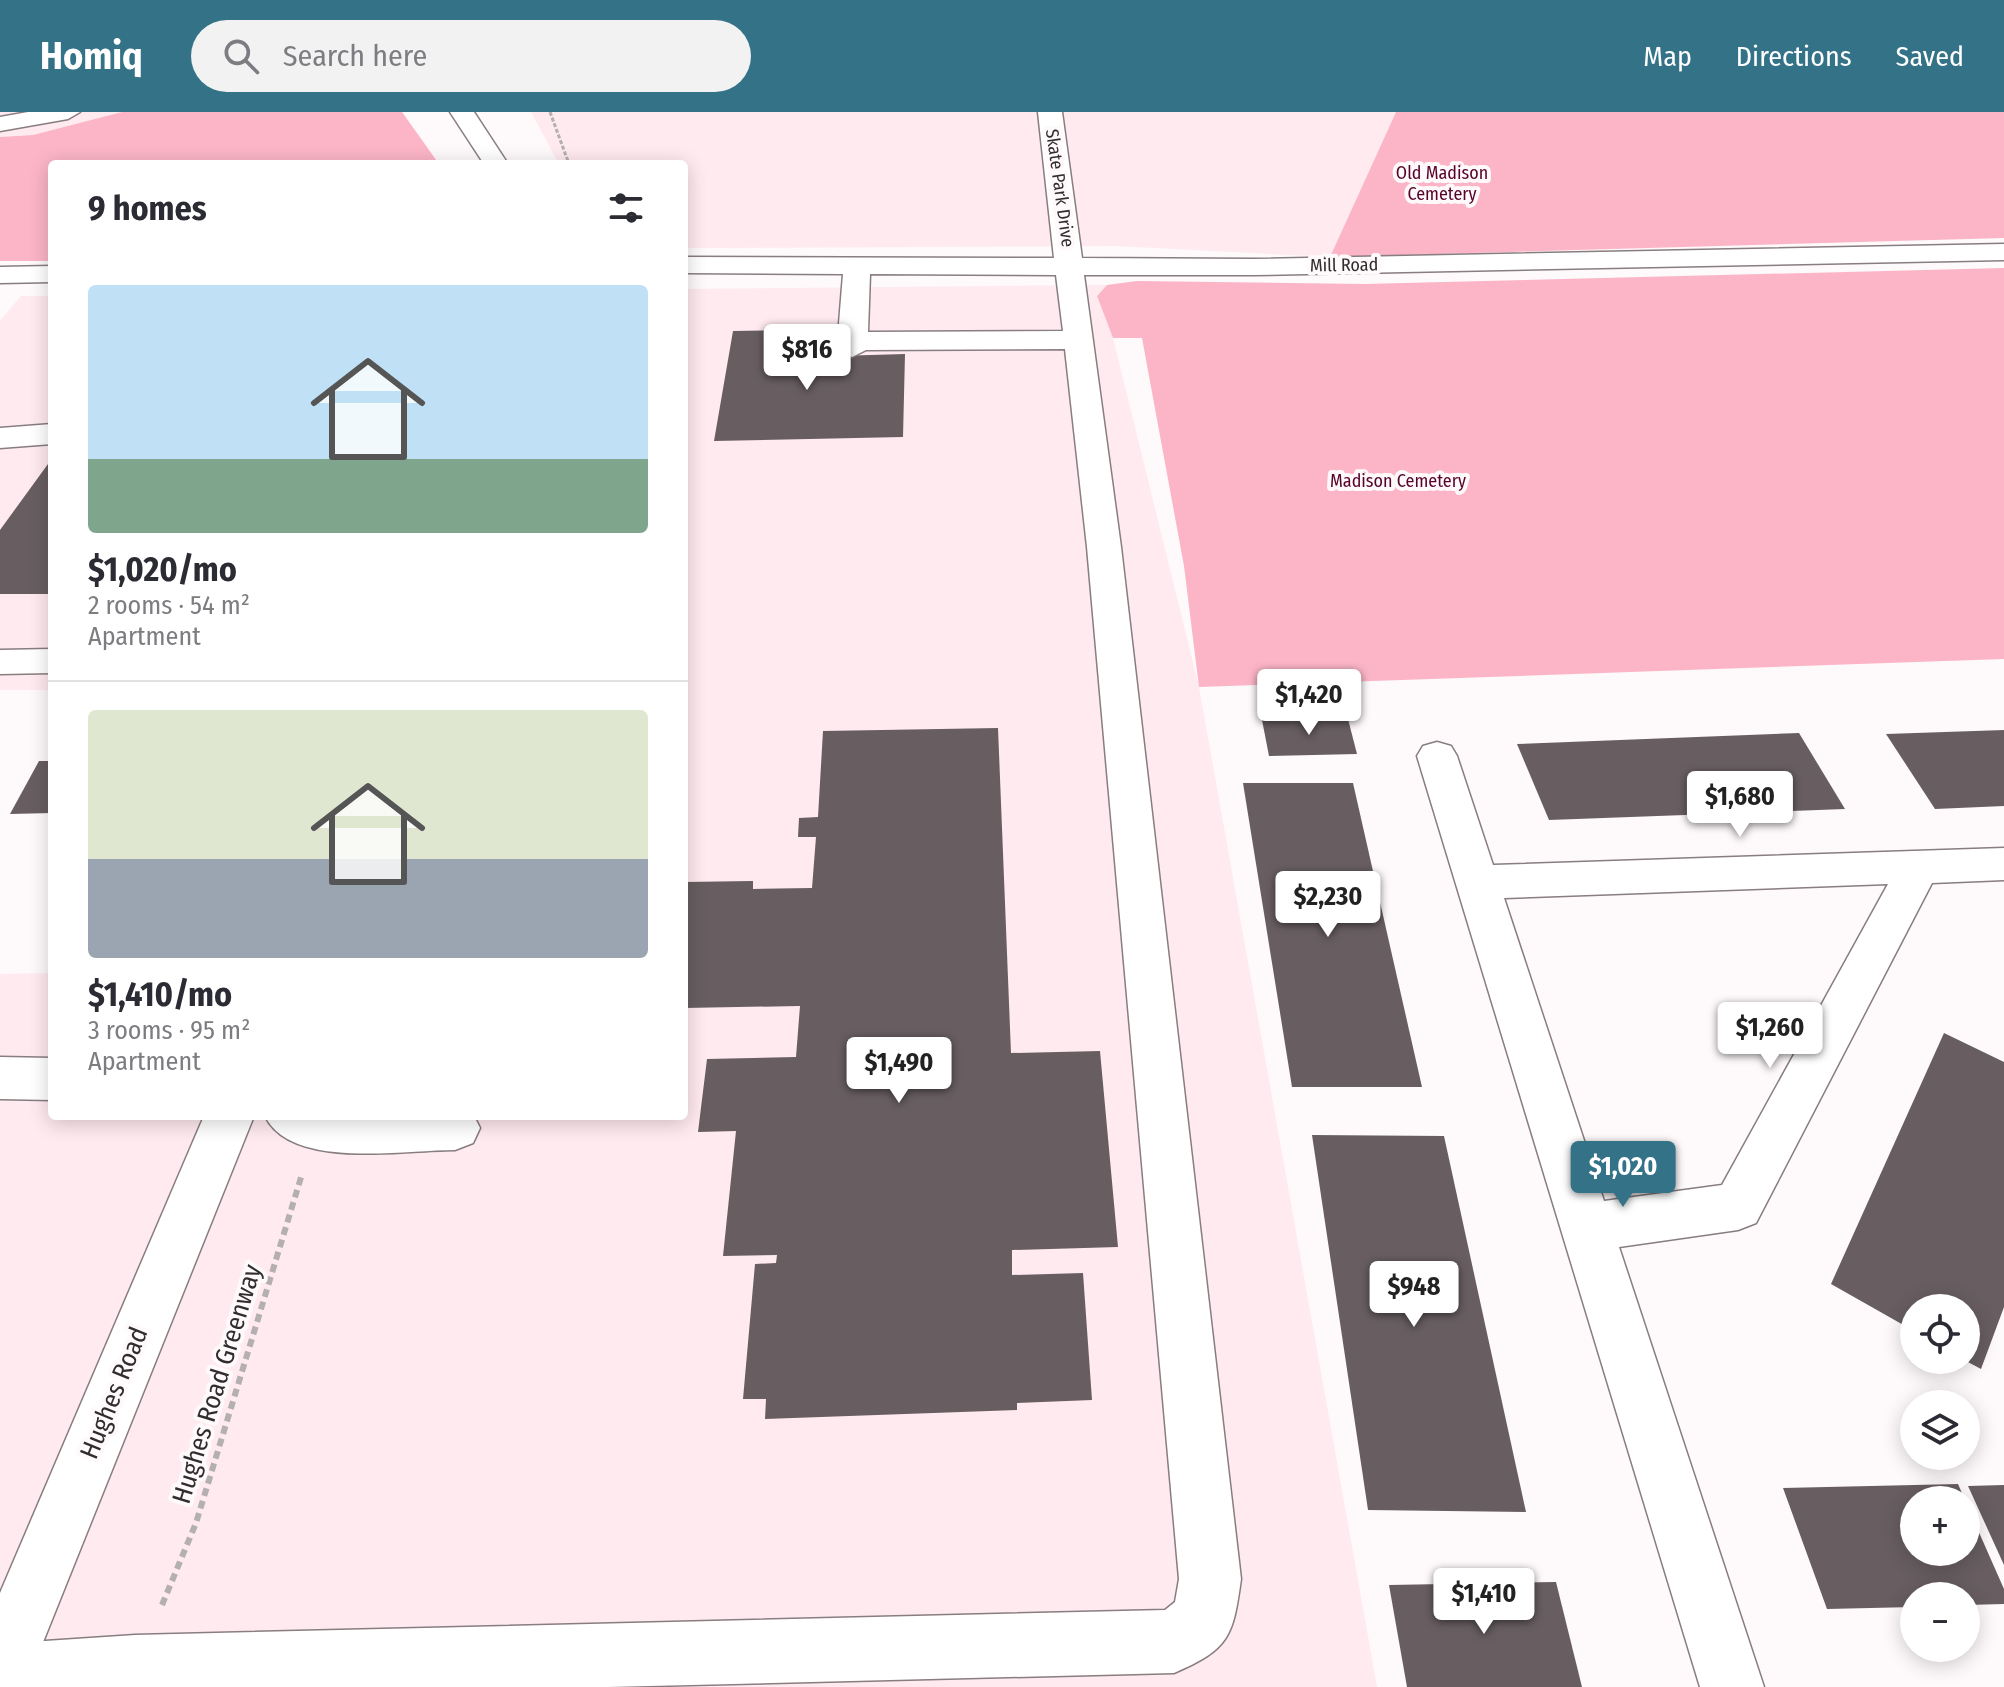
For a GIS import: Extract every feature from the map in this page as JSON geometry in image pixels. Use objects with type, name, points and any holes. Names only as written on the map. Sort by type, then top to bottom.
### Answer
[{"type":"street","points":[[0,124],[68,112]]},
{"type":"street","points":[[462,112],[493,160]]},
{"type":"street","name":"Skate Park Drive","points":[[0,1676],[135,1667],[1174,1641],[1204,1620],[1210,1579],[1080,340],[1050,112]]},
{"type":"street","name":"Mill Road","points":[[688,265],[857,263],[1254,267],[2004,252]]},
{"type":"street","points":[[857,263],[852,345],[1080,340]]},
{"type":"street","points":[[688,291],[812,264]]},
{"type":"street","points":[[0,275],[48,274]]},
{"type":"street","points":[[0,438],[48,434]]},
{"type":"street","points":[[0,662],[48,661]]},
{"type":"street","points":[[1437,756],[1589,1227],[1732,1687]]},
{"type":"street","points":[[1478,882],[2004,864]]},
{"type":"street","points":[[1589,1227],[1738,1206],[1919,867]]},
{"type":"street","name":"Hughes Road","points":[[0,1669],[227,1120]]},
{"type":"street","points":[[297,1120],[315,1130],[455,1128]]},
{"type":"path","points":[[550,112],[568,160]]},
{"type":"path","name":"Hughes Road Greenway","points":[[162,1603],[196,1523],[302,1175]]},
{"type":"shaded area","points":[[0,112],[122,112],[33,135],[0,137]]},
{"type":"shaded area","points":[[531,112],[1396,112],[1330,257],[1116,246],[688,248],[688,160],[557,160]]},
{"type":"shaded area","points":[[1107,285],[1097,296],[1113,338],[1199,687],[1377,1687],[0,1687],[0,974],[48,973],[48,1120],[688,1120],[688,289]]},
{"type":"shaded area","points":[[21,296],[48,296],[48,690],[0,690],[0,321]]},
{"type":"green space","points":[[122,112],[402,112],[436,160],[48,160],[48,261],[0,261],[0,137],[33,135]]},
{"type":"green space","name":"Old Madison Cemetery","points":[[1396,112],[2004,112],[2004,238],[1330,257]]},
{"type":"green space","name":"Madison Cemetery","points":[[2004,268],[2004,659],[1199,687],[1184,566],[1142,338],[1113,338],[1097,296],[1107,285],[1137,281],[1364,284]]},
{"type":"building","points":[[806,330],[803,357],[905,354],[903,437],[714,441],[733,331]]},
{"type":"building","points":[[48,464],[48,594],[0,594],[0,530]]},
{"type":"building","points":[[1348,719],[1357,754],[1269,756],[1262,720]]},
{"type":"building","points":[[998,728],[1011,1053],[1100,1051],[1118,1247],[1012,1250],[1012,1275],[1083,1273],[1092,1400],[1017,1403],[1017,1410],[765,1419],[766,1399],[743,1399],[755,1264],[776,1263],[777,1255],[723,1256],[736,1131],[698,1132],[707,1059],[796,1057],[800,1006],[688,1008],[688,882],[753,881],[753,889],[812,888],[816,837],[798,837],[799,818],[818,817],[823,731]]},
{"type":"building","points":[[2004,730],[2004,806],[1935,809],[1886,734]]},
{"type":"building","points":[[1799,733],[1845,809],[1549,820],[1517,744]]},
{"type":"building","points":[[39,761],[48,761],[48,813],[10,814]]},
{"type":"building","points":[[1243,783],[1353,783],[1422,1087],[1292,1087]]},
{"type":"building","points":[[1944,1033],[2004,1062],[2004,1307],[1981,1369],[1980,1294],[1900,1294],[1900,1323],[1831,1284]]},
{"type":"building","points":[[1312,1135],[1444,1136],[1526,1512],[1368,1510]]},
{"type":"building","points":[[1958,1484],[1900,1486],[1900,1566],[1980,1566],[1980,1535],[2004,1589],[2004,1604],[1980,1605],[1980,1582],[1900,1582],[1900,1607],[1827,1609],[1783,1488]]},
{"type":"building","points":[[2004,1485],[2004,1565],[1980,1512],[1980,1486],[1968,1486]]},
{"type":"building","points":[[1556,1582],[1582,1687],[1407,1687],[1389,1585]]}]
